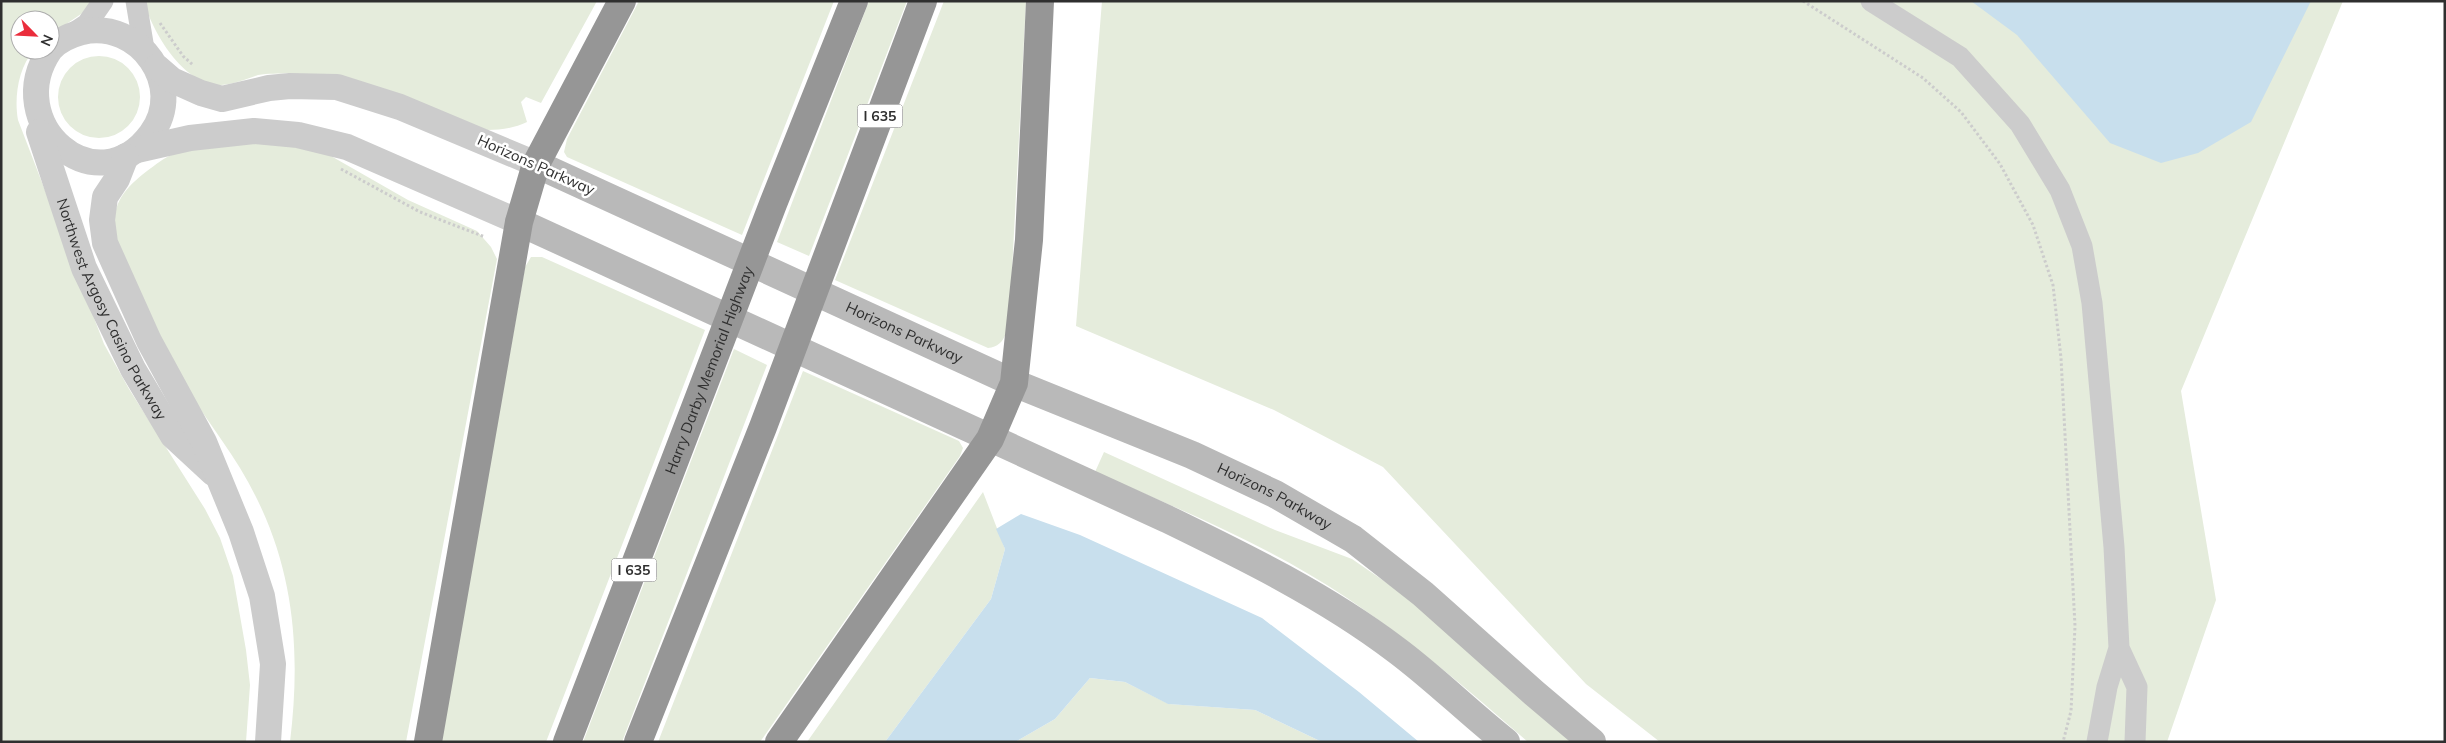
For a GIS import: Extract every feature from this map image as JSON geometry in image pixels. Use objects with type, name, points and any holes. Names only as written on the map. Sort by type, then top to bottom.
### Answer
[{"type":"highway","points":[[428,742],[519,222],[536,164],[622,1]]},
{"type":"highway","name":"Harry Darby Memorial Highway","points":[[567,742],[773,204],[854,1]]},
{"type":"highway","name":"I 635","points":[[638,742],[763,427],[923,1]]},
{"type":"highway","points":[[779,742],[990,439],[1014,383],[1029,240],[1040,1]]},
{"type":"main road","name":"Horizons Parkway","points":[[536,164],[1014,383],[1192,455],[1275,494],[1353,539],[1423,594],[1592,742]]},
{"type":"main road","points":[[519,222],[1175,523],[1251,560],[1330,605],[1395,649],[1506,742]]},
{"type":"street","points":[[60,43],[86,24],[103,1]]},
{"type":"street","points":[[131,153],[152,133],[161,112],[163,89],[150,58],[136,1]]},
{"type":"street","points":[[1871,1],[1960,57],[2020,124],[2060,190],[2082,246],[2092,303],[2114,547],[2119,648],[2107,687],[2097,742]]},
{"type":"street","points":[[72,34],[93,29],[111,31],[129,37],[150,58]]},
{"type":"street","name":"Horizons Parkway","points":[[150,58],[172,80],[200,93],[222,98],[269,88],[290,86],[337,87],[400,107],[536,164]]},
{"type":"street","points":[[42,60],[32,82],[30,103],[36,124],[48,142],[72,157],[85,162],[106,162],[131,153],[190,138],[254,131],[298,135],[347,147],[519,222]]},
{"type":"street","name":"Northwest Argosy Casino Parkway","points":[[36,124],[84,268],[133,369],[173,436],[218,477]]},
{"type":"street","name":"Northwest Argosy Casino Parkway","points":[[131,153],[105,197],[102,220],[106,243],[149,340],[204,442],[241,532],[262,596],[273,664],[268,742]]},
{"type":"street","points":[[2119,648],[2138,687],[2135,742]]},
{"type":"path","points":[[1802,1],[1923,78],[1961,112],[2000,164],[2033,225],[2053,285],[2061,358],[2075,626],[2071,711],[2063,742]]},
{"type":"path","points":[[158,17],[183,56],[201,70]]},
{"type":"path","points":[[333,165],[420,212],[485,237]]},
{"type":"green space","points":[[1,1],[94,1],[87,10],[60,28],[60,10],[10,10],[10,60],[27,60],[18,84],[18,120],[104,344],[129,389],[205,509],[220,538],[233,576],[246,650],[250,685],[246,742],[1,742]]},
{"type":"green space","points":[[144,1],[597,1],[541,103],[526,97],[521,102],[527,122],[508,128],[487,130],[289,73],[258,75],[221,85],[207,83],[194,77],[172,55],[154,27]]},
{"type":"green space","points":[[639,1],[834,1],[742,235],[567,157],[564,152],[567,139]]},
{"type":"green space","points":[[869,1],[907,1],[809,256],[777,242]]},
{"type":"green space","points":[[944,1],[1026,1],[1010,310],[1003,340],[999,344],[988,348],[835,280]]},
{"type":"green space","points":[[1102,1],[2343,1],[2181,391],[2216,600],[2167,742],[1660,742],[1586,684],[1383,467],[1274,410],[1076,326]]},
{"type":"green space","points":[[91,56],[107,56],[122,63],[133,74],[140,89],[137,113],[128,126],[107,138],[91,138],[76,131],[65,120],[58,105],[58,89],[65,74],[76,63]]},
{"type":"green space","points":[[260,139],[324,152],[408,200],[477,231],[491,247],[497,259],[406,742],[290,742],[295,670],[293,635],[289,600],[272,534],[258,501],[240,468],[189,392],[174,366],[114,240],[113,228],[116,208],[124,193],[138,178],[160,162],[173,154],[194,148]]},
{"type":"green space","points":[[531,257],[542,257],[705,330],[546,742],[441,742],[525,267]]},
{"type":"green space","points":[[734,349],[767,365],[622,742],[583,742]]},
{"type":"green space","points":[[803,371],[959,441],[963,448],[960,456],[760,742],[658,742]]},
{"type":"green space","points":[[1104,452],[1275,530],[1352,559],[1416,603],[1579,742],[1528,742],[1417,649],[1371,614],[1317,579],[1224,529],[1095,472]]},
{"type":"green space","points":[[983,492],[1005,549],[991,599],[885,742],[807,742]]},
{"type":"green space","points":[[1090,678],[1125,682],[1169,704],[1255,710],[1322,742],[1015,742],[1055,719]]},
{"type":"water","points":[[1971,1],[2311,1],[2251,122],[2198,153],[2161,163],[2110,143],[2017,35]]},
{"type":"water","points":[[1021,514],[1080,535],[1262,618],[1359,692],[1419,742],[1322,742],[1255,710],[1168,704],[1125,682],[1090,678],[1055,719],[1015,742],[885,742],[991,599],[1005,549],[996,529]]}]
